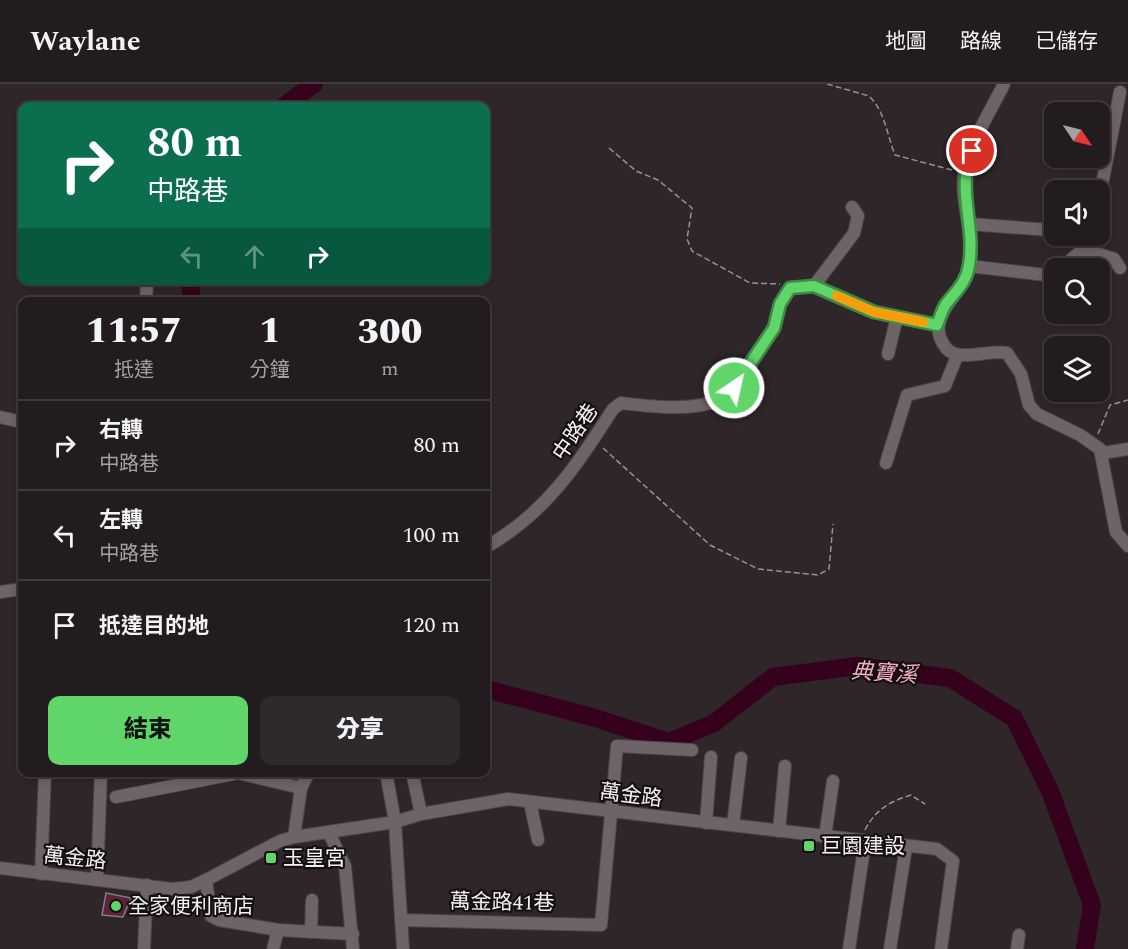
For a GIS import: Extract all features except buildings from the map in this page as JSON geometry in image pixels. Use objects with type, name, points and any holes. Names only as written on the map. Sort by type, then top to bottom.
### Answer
[{"type":"street","points":[[1004,84],[965,167],[969,266],[961,288],[945,305],[937,325],[939,336],[947,349],[957,356],[1007,353],[1021,374],[1029,405],[1036,414],[1099,448],[1128,449]]},
{"type":"street","points":[[1103,180],[1120,92]]},
{"type":"street","points":[[814,286],[854,233],[858,216],[852,207]]},
{"type":"street","points":[[969,224],[1044,230]]},
{"type":"street","points":[[1073,258],[1084,246]]},
{"type":"street","points":[[1083,249],[1114,259],[1120,268]]},
{"type":"street","points":[[969,266],[1044,275]]},
{"type":"street","points":[[790,288],[814,286],[874,312],[937,325]]},
{"type":"street","name":"中路巷","points":[[490,545],[508,534],[547,500],[568,477],[613,409],[621,403],[660,408],[714,403],[725,398],[774,328],[780,304],[790,288]]},
{"type":"street","points":[[888,354],[897,317]]},
{"type":"street","points":[[886,463],[907,395],[945,386],[957,356]]},
{"type":"street","points":[[0,417],[18,421]]},
{"type":"street","points":[[1099,448],[1116,532],[1128,546]]},
{"type":"street","points":[[0,592],[18,590]]},
{"type":"street","points":[[612,813],[617,746],[692,750]]},
{"type":"street","points":[[706,823],[711,756]]},
{"type":"street","points":[[733,825],[741,758]]},
{"type":"street","points":[[779,831],[785,766]]},
{"type":"street","points":[[41,874],[45,777]]},
{"type":"street","points":[[97,880],[101,777]]},
{"type":"street","points":[[116,797],[214,777]]},
{"type":"street","points":[[252,777],[301,788]]},
{"type":"street","points":[[294,837],[301,788],[306,777]]},
{"type":"street","points":[[387,777],[395,822],[403,949]]},
{"type":"street","points":[[413,777],[421,814]]},
{"type":"street","points":[[825,837],[833,781]]},
{"type":"street","name":"萬金路","points":[[0,868],[172,888],[191,887],[280,841],[294,837],[395,822],[421,814],[508,799],[612,813],[937,849],[953,861],[941,949]]},
{"type":"street","points":[[531,802],[538,840]]},
{"type":"street","name":"萬金路41巷","points":[[402,920],[601,925],[612,813]]},
{"type":"street","points":[[329,833],[345,866],[353,949]]},
{"type":"street","points":[[849,949],[863,842]]},
{"type":"street","points":[[890,949],[906,847]]},
{"type":"street","points":[[206,880],[213,918],[278,930],[353,934]]},
{"type":"street","points":[[144,949],[147,885]]},
{"type":"street","points":[[312,900],[312,932]]},
{"type":"street","points":[[273,949],[278,930]]},
{"type":"street","points":[[1017,949],[1019,935]]},
{"type":"path","points":[[827,84],[869,96],[883,117],[895,155],[965,174]]},
{"type":"path","points":[[609,148],[636,171],[658,180],[692,208],[687,239],[692,251],[750,283],[774,283],[790,288]]},
{"type":"path","points":[[1099,448],[1107,409],[1118,402],[1128,400]]},
{"type":"path","points":[[593,439],[710,544],[758,568],[818,576],[829,569],[833,524]]},
{"type":"path","points":[[863,842],[873,816],[888,803],[911,795],[925,804]]},
{"type":"waterway","name":"典寶溪","points":[[289,102],[314,84]]},
{"type":"waterway","name":"典寶溪","points":[[190,285],[192,297]]},
{"type":"waterway","name":"典寶溪","points":[[490,690],[592,717],[669,742],[714,723],[773,677],[857,666],[950,678],[1014,718],[1050,791],[1092,905],[1085,949]]},
{"type":"slow traffic","points":[[837,296],[874,312],[923,322]]},
{"type":"place","name":"巨園建設","points":[[809,846]]},
{"type":"place","name":"玉皇宮","points":[[271,858]]},
{"type":"place","name":"全家便利商店","points":[[116,906]]},
{"type":"route","points":[[734,388],[774,328],[780,304],[790,288],[814,286],[874,312],[937,325],[945,305],[966,279],[969,266],[971,242],[965,200],[965,167],[972,151]]}]
